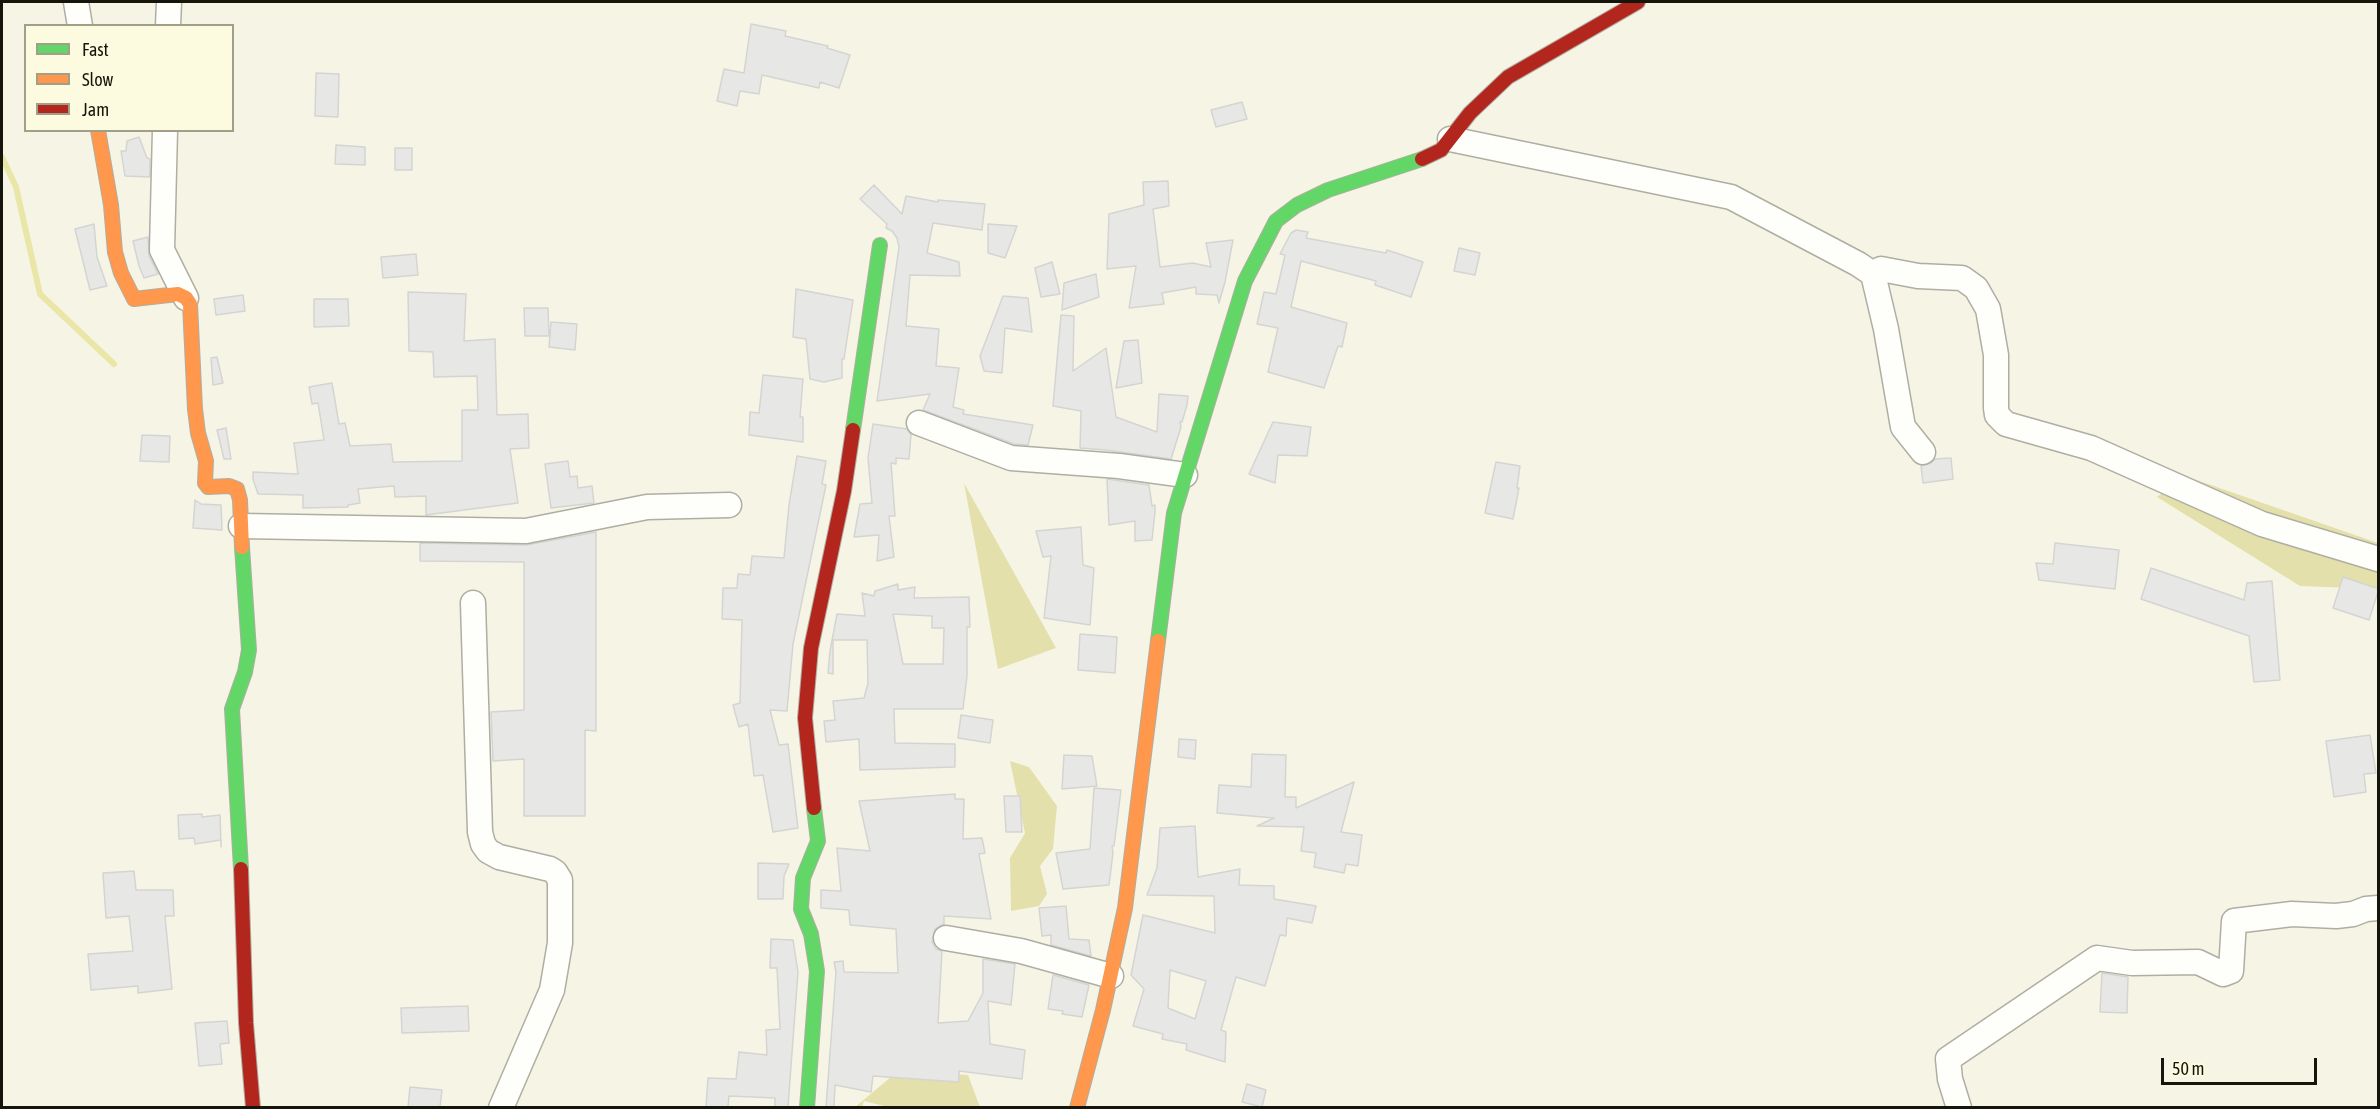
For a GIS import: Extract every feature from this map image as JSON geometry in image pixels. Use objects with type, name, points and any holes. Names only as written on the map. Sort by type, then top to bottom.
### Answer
[{"type":"street","points":[[76,2],[80,24]]},
{"type":"street","points":[[168,24],[169,2]]},
{"type":"street","points":[[1077,1107],[1125,908],[1174,513],[1245,281],[1276,221],[1298,205],[1328,189],[1426,158],[1441,150],[1470,113],[1508,77],[1638,2]]},
{"type":"street","points":[[98,132],[111,205],[115,252],[128,290],[134,299],[178,294],[186,298]]},
{"type":"street","points":[[165,132],[162,250],[190,304],[195,409],[198,433],[206,461],[205,483],[208,487],[229,486],[237,489],[240,500],[249,650],[245,672],[232,709],[239,816],[246,1023],[253,1107]]},
{"type":"street","points":[[1453,136],[1731,197],[1838,253],[1872,274],[1886,328],[1903,427],[1923,452]]},
{"type":"street","points":[[807,1107],[817,970],[811,934],[801,909],[803,878],[818,841],[808,767],[805,718],[811,648],[844,491],[880,245]]},
{"type":"street","points":[[1872,274],[1881,269],[1918,276],[1962,278],[1976,288],[1988,309],[1996,355],[1996,408],[1997,414],[2006,424],[2091,448],[2262,524],[2379,559]]},
{"type":"street","points":[[919,423],[1011,458],[1119,466],[1185,475]]},
{"type":"street","points":[[241,526],[526,531],[647,507],[729,505]]},
{"type":"street","points":[[473,603],[480,832],[483,843],[488,851],[499,857],[550,869],[560,880],[561,943],[552,990],[501,1107]]},
{"type":"street","points":[[1959,1107],[1950,1079],[1948,1059],[2097,958],[2132,963],[2198,962],[2223,974],[2231,971],[2234,921],[2292,914],[2336,916],[2379,908]]},
{"type":"street","points":[[946,938],[1021,951],[1110,976]]},
{"type":"shaded area","points":[[2185,476],[2378,543],[2378,589],[2300,586],[2157,497]]},
{"type":"shaded area","points":[[964,483],[1056,648],[998,669]]},
{"type":"shaded area","points":[[1010,761],[1029,767],[1057,806],[1053,849],[1040,866],[1047,894],[1039,906],[1011,911],[1010,858],[1025,833]]},
{"type":"shaded area","points":[[898,1071],[968,1075],[980,1107],[892,1108],[864,1101],[862,1107],[854,1108]]},
{"type":"building","points":[[751,24],[786,31],[785,36],[828,46],[827,48],[850,55],[839,88],[820,82],[819,88],[762,75],[759,94],[740,91],[737,106],[717,101],[724,69],[744,73]]},
{"type":"building","points":[[316,73],[339,74],[338,117],[315,116]]},
{"type":"building","points":[[1242,102],[1247,119],[1216,127],[1211,110]]},
{"type":"building","points":[[139,137],[147,158],[150,159],[150,177],[125,176],[121,151],[126,151],[127,141]]},
{"type":"building","points":[[336,145],[365,147],[365,165],[335,164]]},
{"type":"building","points":[[395,148],[412,148],[412,170],[395,170]]},
{"type":"building","points":[[1168,181],[1169,206],[1153,209],[1160,267],[1193,263],[1211,267],[1206,243],[1233,240],[1219,303],[1217,295],[1196,294],[1196,287],[1162,293],[1164,304],[1129,308],[1136,266],[1107,269],[1109,214],[1144,205],[1143,182]]},
{"type":"building","points":[[874,185],[902,214],[906,196],[938,202],[938,200],[985,204],[982,230],[933,223],[927,253],[959,262],[960,276],[910,275],[906,326],[939,329],[936,366],[959,368],[953,407],[964,410],[963,414],[1033,425],[1028,445],[1014,444],[923,410],[930,394],[877,401],[899,247],[897,238],[892,231],[886,228],[887,224],[860,199]]},
{"type":"building","points":[[94,224],[97,257],[107,286],[90,290],[75,229]]},
{"type":"building","points":[[988,224],[1017,226],[1005,258],[988,253]]},
{"type":"building","points":[[1296,230],[1308,232],[1306,238],[1386,253],[1387,250],[1423,262],[1411,297],[1375,285],[1376,281],[1301,261],[1291,307],[1347,323],[1342,347],[1338,346],[1324,388],[1268,372],[1278,328],[1257,324],[1264,292],[1276,294],[1285,255],[1280,254],[1291,233]]},
{"type":"building","points":[[148,237],[149,256],[158,274],[144,278],[133,241]]},
{"type":"building","points":[[1459,248],[1480,253],[1475,275],[1454,271]]},
{"type":"building","points":[[416,254],[418,275],[383,278],[381,257]]},
{"type":"building","points":[[1052,262],[1060,294],[1041,297],[1035,268]]},
{"type":"building","points":[[1096,274],[1099,297],[1062,310],[1064,283]]},
{"type":"building","points":[[796,289],[853,300],[844,359],[842,359],[842,378],[824,382],[810,379],[806,339],[793,337]]},
{"type":"building","points":[[408,292],[466,294],[464,341],[495,339],[497,415],[528,414],[529,448],[510,449],[518,503],[426,515],[426,496],[395,497],[394,486],[358,489],[360,503],[348,505],[348,507],[303,508],[303,495],[258,494],[253,472],[298,474],[294,443],[324,440],[318,403],[312,404],[309,387],[332,383],[339,424],[345,423],[350,446],[391,444],[393,462],[462,461],[462,410],[478,410],[477,376],[434,377],[433,352],[409,351]]},
{"type":"building","points":[[243,295],[245,311],[216,315],[214,299]]},
{"type":"building","points":[[1003,296],[1028,298],[1032,332],[1005,328],[1002,373],[984,371],[980,356]]},
{"type":"building","points":[[314,299],[348,299],[349,326],[314,327]]},
{"type":"building","points":[[524,308],[548,308],[549,336],[525,336]]},
{"type":"building","points":[[1061,315],[1074,316],[1073,371],[1106,348],[1116,417],[1157,432],[1159,394],[1188,396],[1171,459],[1080,448],[1081,411],[1053,406]]},
{"type":"building","points":[[551,322],[577,324],[575,350],[549,347]]},
{"type":"building","points":[[1138,340],[1142,383],[1116,388],[1124,341]]},
{"type":"building","points":[[217,357],[223,383],[213,385],[211,358]]},
{"type":"building","points":[[763,375],[803,379],[800,417],[803,417],[803,442],[749,435],[750,412],[759,413]]},
{"type":"building","points":[[1273,422],[1311,427],[1307,456],[1278,455],[1275,483],[1249,474]]},
{"type":"building","points":[[873,424],[907,429],[911,435],[909,459],[896,458],[896,464],[891,463],[895,516],[889,516],[894,557],[877,561],[879,535],[854,537],[860,504],[872,503],[868,458]]},
{"type":"building","points":[[226,428],[231,459],[224,459],[217,430]]},
{"type":"building","points":[[142,435],[170,436],[169,462],[140,461]]},
{"type":"building","points":[[797,456],[826,461],[822,484],[826,485],[793,644],[787,711],[770,710],[779,745],[788,744],[798,828],[773,832],[763,775],[754,776],[748,724],[739,727],[733,705],[740,703],[742,620],[722,619],[723,588],[737,588],[738,574],[750,575],[752,556],[784,558]]},
{"type":"building","points":[[1951,458],[1953,479],[1923,483],[1921,466],[1935,459]]},
{"type":"building","points":[[568,461],[570,477],[577,476],[578,488],[592,486],[594,503],[551,508],[545,464]]},
{"type":"building","points":[[1496,462],[1520,466],[1517,488],[1519,488],[1513,519],[1485,513]]},
{"type":"building","points":[[1107,479],[1149,485],[1152,506],[1155,505],[1152,540],[1135,541],[1135,521],[1109,525]]},
{"type":"building","points":[[195,500],[201,504],[221,505],[222,530],[193,528]]},
{"type":"building","points":[[1081,527],[1083,565],[1094,568],[1090,625],[1044,618],[1051,556],[1043,557],[1036,531]]},
{"type":"building","points":[[596,532],[596,731],[585,730],[585,816],[524,816],[524,759],[493,761],[491,712],[524,710],[524,562],[420,561],[420,543],[526,545]]},
{"type":"building","points":[[2055,543],[2119,550],[2115,589],[2039,580],[2036,563],[2053,564]]},
{"type":"building","points":[[2151,568],[2244,600],[2247,583],[2272,581],[2280,680],[2254,682],[2249,636],[2141,599]]},
{"type":"building","points":[[2343,577],[2379,589],[2369,620],[2333,608]]},
{"type":"building","points":[[898,584],[898,590],[915,587],[914,598],[969,597],[970,627],[967,627],[967,676],[963,709],[894,709],[895,743],[955,744],[955,767],[860,770],[859,739],[826,742],[824,721],[835,720],[833,701],[864,698],[868,683],[867,640],[833,640],[833,674],[828,673],[830,651],[837,614],[865,616],[862,593],[874,596],[875,591]],"holes":[[[893,614],[932,616],[932,628],[944,628],[943,664],[903,664]]]},
{"type":"building","points":[[1080,634],[1117,637],[1115,673],[1078,670]]},
{"type":"building","points":[[961,715],[993,720],[990,743],[958,738]]},
{"type":"building","points":[[2370,735],[2376,773],[2364,774],[2366,792],[2334,797],[2326,741]]},
{"type":"building","points":[[1179,739],[1196,740],[1195,759],[1178,757]]},
{"type":"building","points":[[1252,754],[1286,755],[1285,797],[1296,797],[1296,808],[1354,782],[1341,832],[1362,835],[1358,866],[1346,864],[1344,873],[1314,867],[1316,853],[1301,851],[1304,827],[1257,826],[1274,818],[1217,813],[1219,785],[1251,787]]},
{"type":"building","points":[[1064,755],[1092,756],[1097,786],[1062,789]]},
{"type":"building","points":[[1094,788],[1121,790],[1114,846],[1112,846],[1109,885],[1063,889],[1056,853],[1090,849]]},
{"type":"building","points":[[955,794],[955,799],[964,799],[963,839],[982,838],[985,853],[979,854],[991,919],[944,916],[944,924],[935,929],[932,942],[936,949],[942,951],[938,1023],[968,1021],[983,993],[983,959],[1015,964],[1011,1005],[988,1001],[990,1044],[1025,1050],[1022,1079],[959,1071],[959,1082],[873,1076],[871,1092],[835,1085],[834,1107],[826,1107],[836,972],[834,962],[843,961],[844,972],[898,973],[896,929],[850,925],[849,910],[821,908],[821,890],[841,891],[837,848],[870,851],[859,801]]},
{"type":"building","points":[[1004,796],[1020,796],[1022,832],[1006,832]]},
{"type":"building","points":[[202,814],[202,817],[220,815],[221,840],[195,844],[194,838],[179,839],[178,815]]},
{"type":"building","points":[[1195,826],[1198,877],[1240,869],[1239,885],[1274,886],[1274,899],[1316,906],[1312,923],[1287,918],[1286,936],[1280,935],[1265,986],[1236,977],[1221,1030],[1226,1032],[1225,1062],[1186,1050],[1187,1044],[1162,1039],[1163,1034],[1133,1026],[1144,989],[1131,975],[1143,915],[1215,933],[1214,896],[1147,895],[1157,868],[1160,828]],"holes":[[[1170,970],[1206,981],[1195,1019],[1168,1008]]]},
{"type":"building","points":[[758,863],[789,864],[784,876],[783,899],[758,899]]},
{"type":"building","points":[[134,871],[136,890],[173,890],[174,916],[165,916],[172,989],[138,993],[138,986],[91,990],[88,954],[133,951],[129,916],[106,918],[103,873]]},
{"type":"building","points":[[1066,906],[1069,939],[1089,940],[1091,956],[1051,945],[1051,935],[1042,936],[1039,908]]},
{"type":"building","points":[[771,939],[793,940],[798,972],[788,1107],[775,1107],[775,1098],[729,1096],[728,1107],[706,1107],[708,1078],[736,1079],[739,1052],[767,1055],[766,1030],[780,1029],[777,968],[770,968]]},
{"type":"building","points":[[2102,973],[2128,977],[2127,1013],[2100,1012]]},
{"type":"building","points":[[1053,975],[1089,985],[1082,1017],[1048,1009]]},
{"type":"building","points":[[468,1006],[469,1031],[402,1033],[401,1008]]},
{"type":"building","points":[[227,1021],[229,1043],[220,1044],[222,1064],[199,1066],[195,1023]]},
{"type":"building","points":[[1247,1084],[1266,1090],[1262,1107],[1242,1102]]},
{"type":"building","points":[[410,1087],[442,1090],[440,1107],[408,1107]]},
{"type":"waterway","points":[[2,157],[16,187],[40,294],[114,364]]},
{"type":"traffic: fast","points":[[1158,641],[1174,513],[1245,281],[1276,221],[1297,205],[1328,190],[1422,159]]},
{"type":"traffic: fast","points":[[853,430],[880,245]]},
{"type":"traffic: fast","points":[[241,869],[232,709],[245,672],[249,650],[242,547]]},
{"type":"traffic: fast","points":[[807,1108],[817,971],[811,934],[801,909],[803,878],[818,841],[814,808]]},
{"type":"traffic: slow","points":[[98,132],[111,205],[115,252],[121,273],[134,299],[178,294],[186,298],[190,304],[195,409],[198,433],[206,461],[205,483],[208,487],[229,486],[237,489],[240,500],[242,547]]},
{"type":"traffic: slow","points":[[1077,1108],[1103,1010],[1125,908],[1158,641]]},
{"type":"traffic: jam","points":[[1422,159],[1441,150],[1470,113],[1508,77],[1638,2]]},
{"type":"traffic: jam","points":[[814,808],[805,718],[811,648],[844,491],[853,430]]},
{"type":"traffic: jam","points":[[241,869],[246,1023],[253,1108]]}]
